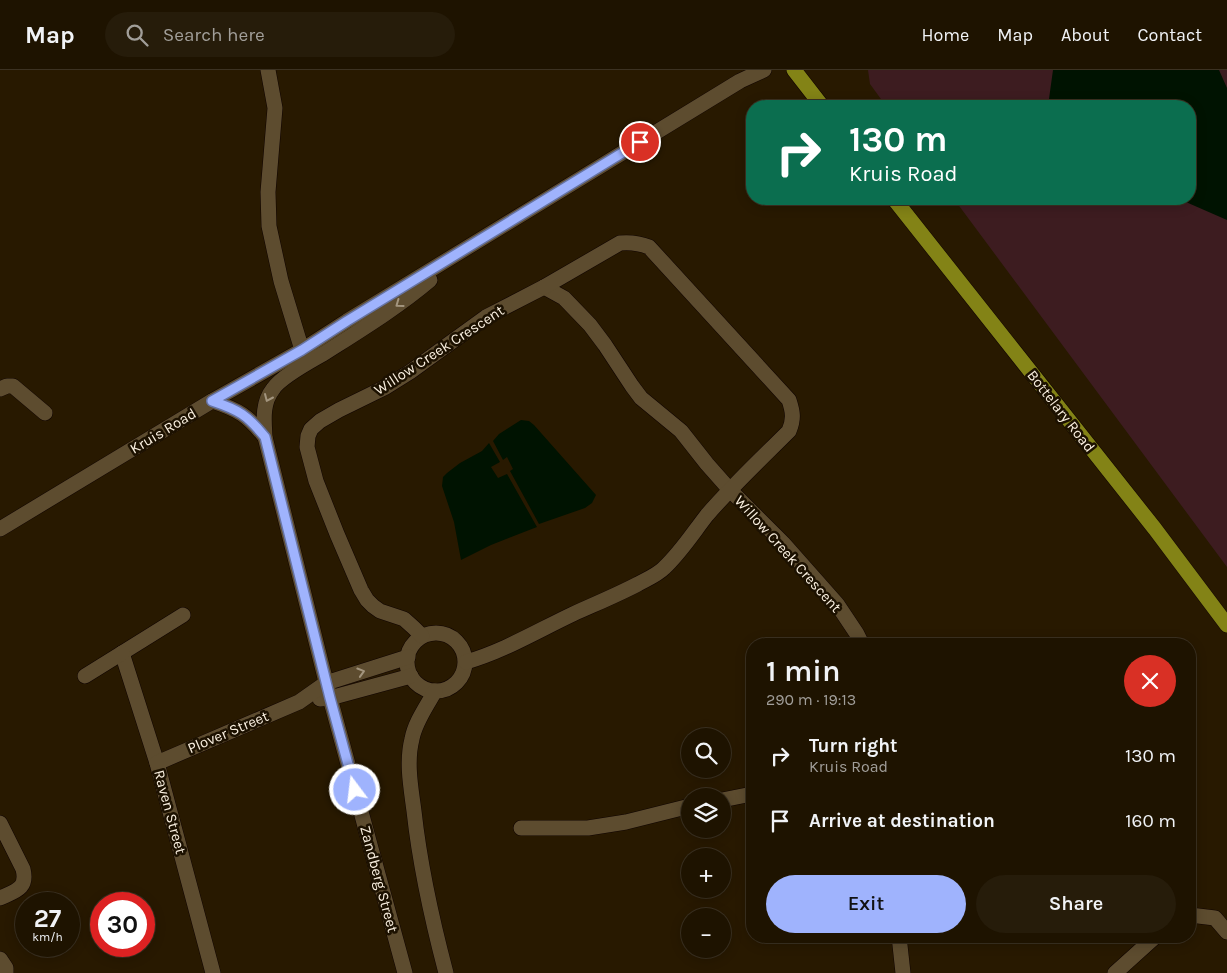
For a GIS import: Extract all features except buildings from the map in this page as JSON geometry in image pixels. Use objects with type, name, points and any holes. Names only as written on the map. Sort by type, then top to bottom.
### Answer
[{"type":"main road","points":[[794,70],[817,100]]},
{"type":"main road","name":"Bottelary Road","points":[[899,205],[1148,521],[1227,625]]},
{"type":"street","points":[[268,70],[275,108],[268,192],[269,226],[281,282],[302,350]]},
{"type":"street","name":"Kruis Road","points":[[0,529],[212,401],[302,350],[740,82],[764,70]]},
{"type":"street","points":[[544,287],[620,243],[629,242],[649,247],[783,393],[789,400],[793,410],[793,420],[789,430],[730,490]]},
{"type":"street","name":"Zandberg Street","points":[[405,973],[328,691],[265,437],[265,405],[278,382],[380,317],[419,289],[463,250]]},
{"type":"street","name":"Willow Creek Crescent","points":[[422,636],[404,619],[380,611],[373,606],[361,590],[316,481],[307,447],[308,436],[311,429],[320,421],[386,387],[486,317],[544,287],[564,298],[590,325],[641,398],[681,431],[730,490],[783,543],[837,604],[859,638]]},
{"type":"street","points":[[0,388],[13,386],[45,412]]},
{"type":"street","name":"Zandberg Street","points":[[212,401],[238,410],[252,421],[265,437]]},
{"type":"street","name":"Willow Creek Crescent","points":[[466,662],[522,640],[572,614],[650,578],[663,569],[679,552],[706,516],[730,490]]},
{"type":"street","points":[[85,676],[183,615]]},
{"type":"street","points":[[430,633],[447,635],[461,646],[466,662],[464,673],[458,682],[449,689],[428,690],[418,685],[410,676],[407,666],[408,657],[413,644],[422,636],[430,633]]},
{"type":"street","name":"Raven Street","points":[[122,653],[157,762],[213,973]]},
{"type":"street","points":[[328,691],[408,657]]},
{"type":"street","points":[[328,691],[410,676]]},
{"type":"street","name":"Plover Street","points":[[157,762],[328,691]]},
{"type":"street","points":[[435,691],[417,725],[412,738],[409,758],[411,794],[418,850],[446,973]]},
{"type":"street","points":[[731,798],[746,795]]},
{"type":"street","points":[[521,828],[588,828],[626,822],[681,808]]},
{"type":"street","points":[[0,823],[25,876],[20,889],[0,898]]},
{"type":"street","points":[[1196,916],[1215,918],[1227,932]]},
{"type":"street","points":[[900,943],[903,973]]},
{"type":"street","points":[[1115,973],[1148,943]]},
{"type":"street","points":[[0,959],[6,968],[6,973]]},
{"type":"shaded area","points":[[868,70],[1227,70],[1227,567],[958,205],[1196,205],[1196,100],[882,100],[870,84]]},
{"type":"shaded area","points":[[1053,70],[1219,70],[1227,88],[1227,220],[1193,205],[1196,205],[1196,100],[1049,100]]},
{"type":"shaded area","points":[[521,420],[529,421],[534,425],[596,495],[592,503],[585,508],[539,524],[510,471],[513,469],[507,457],[503,460],[493,441],[499,434]]},
{"type":"shaded area","points":[[489,443],[500,462],[491,467],[498,478],[507,474],[537,527],[491,545],[461,560],[454,522],[442,486],[443,477],[460,463],[482,451]]},
{"type":"route","points":[[355,790],[265,437],[252,421],[238,410],[212,401],[302,350],[640,142]]}]
